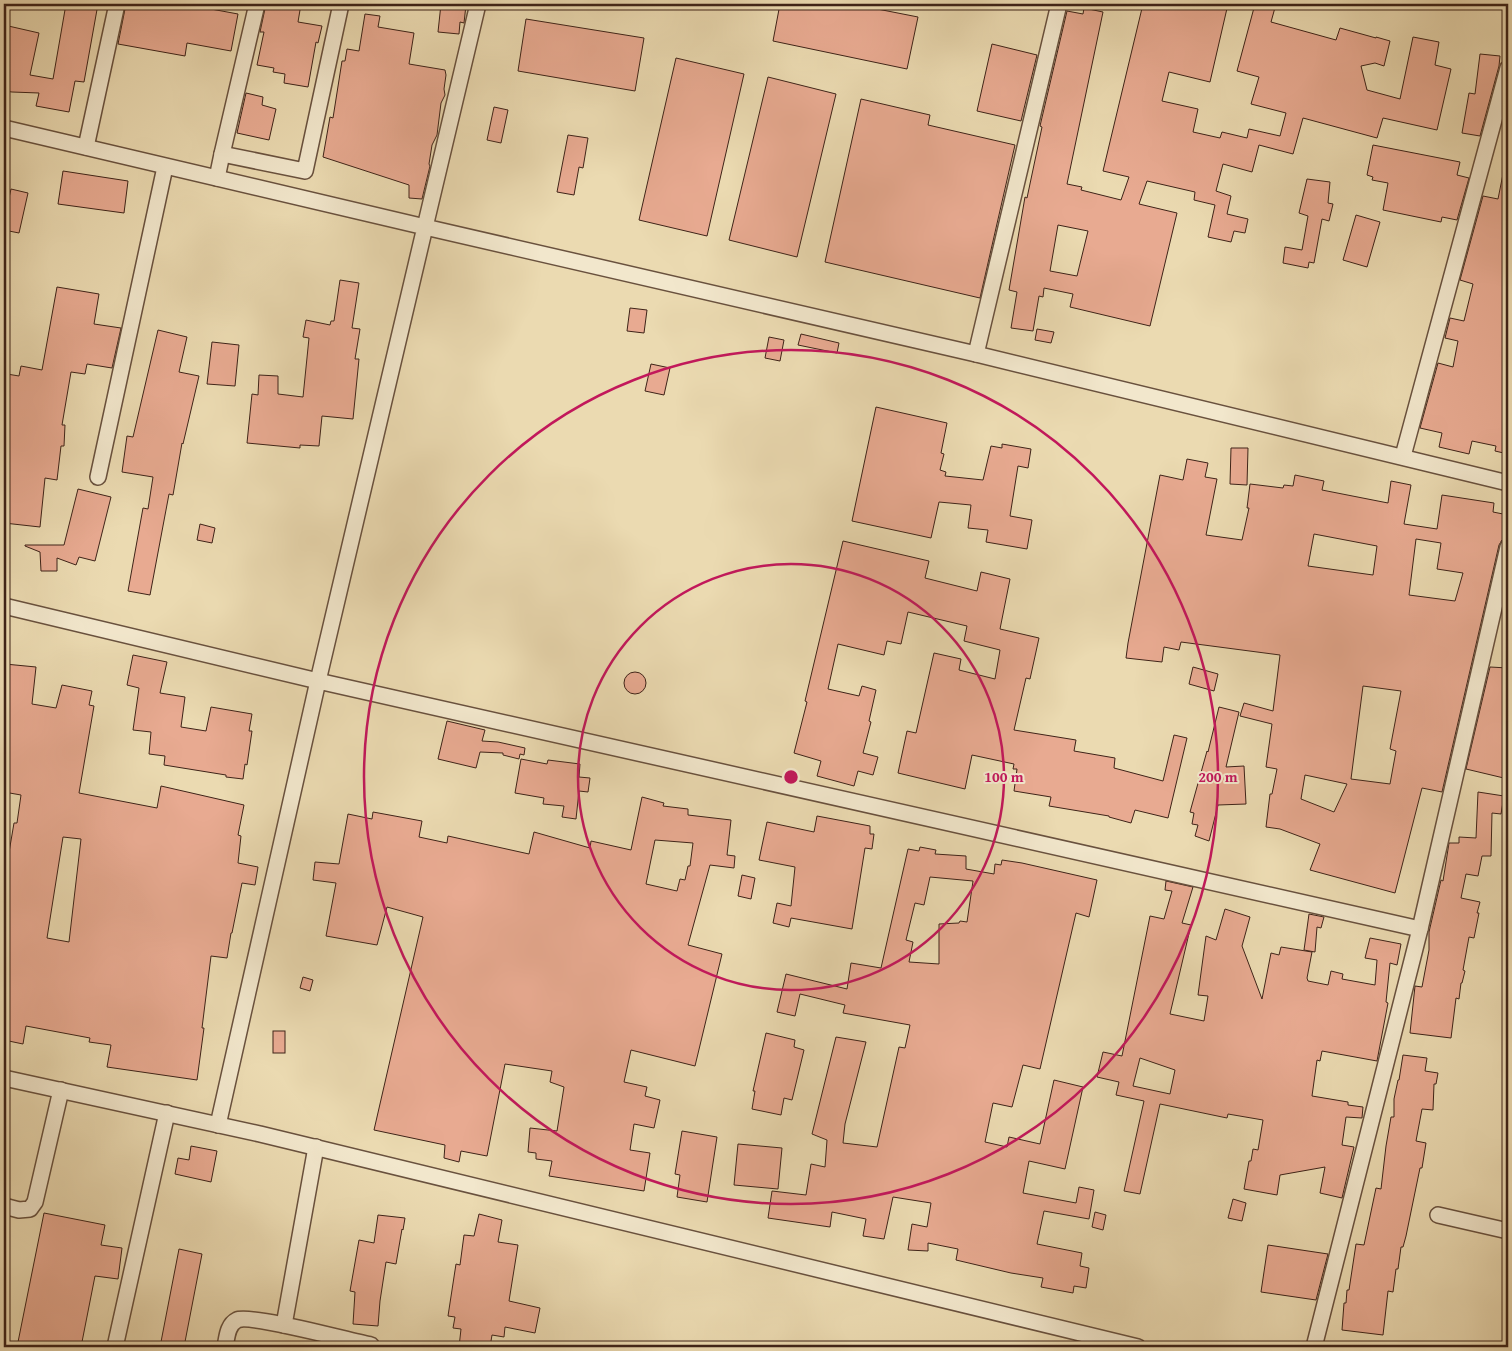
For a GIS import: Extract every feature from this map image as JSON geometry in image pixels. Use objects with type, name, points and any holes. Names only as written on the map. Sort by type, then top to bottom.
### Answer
[{"type":"street","points":[[86,147],[117,4]]},
{"type":"street","points":[[217,178],[257,4]]},
{"type":"street","points":[[222,154],[305,171],[341,4]]},
{"type":"street","points":[[218,1125],[318,682],[478,4]]},
{"type":"street","points":[[976,354],[1059,4]]},
{"type":"street","points":[[1403,456],[1508,68]]},
{"type":"street","points":[[4,128],[165,167],[976,354],[1508,483]]},
{"type":"street","points":[[98,477],[165,167]]},
{"type":"street","points":[[1314,1347],[1420,929],[1508,548]]},
{"type":"street","points":[[4,606],[318,682],[1420,929]]},
{"type":"street","points":[[4,1078],[316,1147],[1096,1342],[1138,1347]]},
{"type":"street","points":[[4,1206],[19,1210],[30,1209],[35,1202],[61,1090]]},
{"type":"street","points":[[115,1347],[166,1113]]},
{"type":"street","points":[[284,1325],[316,1147]]},
{"type":"street","points":[[1438,1215],[1508,1231]]},
{"type":"street","points":[[225,1347],[232,1324],[238,1320],[246,1319],[284,1325],[371,1345]]},
{"type":"building","points":[[66,4],[98,4],[84,82],[75,81],[69,112],[36,106],[39,93],[4,91],[4,25],[39,33],[30,75],[53,79]]},
{"type":"building","points":[[126,4],[184,4],[238,14],[231,51],[187,43],[185,56],[118,44]]},
{"type":"building","points":[[266,4],[301,4],[298,22],[322,26],[318,43],[316,42],[308,87],[284,83],[285,74],[273,72],[274,68],[257,65],[264,32],[260,32]]},
{"type":"building","points":[[441,4],[466,5],[464,23],[460,22],[459,34],[438,32]]},
{"type":"building","points":[[780,4],[852,4],[918,17],[907,69],[773,41]]},
{"type":"building","points":[[1143,4],[1228,4],[1210,82],[1169,72],[1162,101],[1198,109],[1193,132],[1220,138],[1222,132],[1247,138],[1249,129],[1280,136],[1286,113],[1251,104],[1259,77],[1237,71],[1255,4],[1276,4],[1271,22],[1336,40],[1340,28],[1390,41],[1384,66],[1375,63],[1361,66],[1367,90],[1400,99],[1413,37],[1439,42],[1435,65],[1451,69],[1437,130],[1383,118],[1377,138],[1303,118],[1293,154],[1259,145],[1252,172],[1223,164],[1216,191],[1231,196],[1227,214],[1248,219],[1245,233],[1234,231],[1231,242],[1208,237],[1215,205],[1194,200],[1195,192],[1147,181],[1139,204],[1177,213],[1150,326],[1070,307],[1073,294],[1044,288],[1043,297],[1039,296],[1033,331],[1011,328],[1017,292],[1009,290],[1025,197],[1027,198],[1042,127],[1040,126],[1067,11],[1083,14],[1084,8],[1103,12],[1067,184],[1082,187],[1081,190],[1121,200],[1129,177],[1103,171]],"holes":[[[1058,225],[1088,231],[1077,276],[1050,271]]]},
{"type":"building","points":[[365,14],[380,16],[378,27],[414,33],[409,64],[445,70],[445,95],[441,103],[437,135],[432,145],[430,166],[422,199],[409,198],[409,185],[323,157],[330,117],[333,118],[342,61],[345,61],[347,49],[359,51]]},
{"type":"building","points":[[526,19],[644,38],[635,91],[518,71]]},
{"type":"building","points":[[992,44],[1037,55],[1021,121],[977,111]]},
{"type":"building","points":[[1480,54],[1500,56],[1480,136],[1462,133],[1469,93],[1475,94]]},
{"type":"building","points":[[676,58],[744,74],[707,236],[639,220]]},
{"type":"building","points":[[768,77],[836,94],[797,257],[729,240]]},
{"type":"building","points":[[246,93],[263,97],[262,105],[276,109],[269,140],[237,133]]},
{"type":"building","points":[[861,99],[930,115],[928,125],[1015,145],[980,298],[825,262]]},
{"type":"building","points":[[494,107],[508,110],[501,143],[487,140]]},
{"type":"building","points":[[568,135],[588,138],[583,168],[579,167],[574,195],[557,192]]},
{"type":"building","points":[[1373,145],[1460,162],[1457,175],[1469,178],[1457,220],[1442,217],[1441,222],[1383,210],[1388,183],[1372,180],[1373,177],[1367,175]]},
{"type":"building","points":[[63,171],[128,181],[124,213],[58,204]]},
{"type":"building","points":[[1503,174],[1508,174],[1508,454],[1495,451],[1496,446],[1472,441],[1469,454],[1439,447],[1442,433],[1420,428],[1438,363],[1453,367],[1458,341],[1445,338],[1450,318],[1464,321],[1473,284],[1460,280],[1483,196],[1498,199]]},
{"type":"building","points":[[1307,179],[1330,182],[1328,203],[1333,204],[1329,221],[1322,219],[1314,263],[1309,262],[1308,268],[1283,263],[1285,247],[1302,250],[1308,216],[1299,213]]},
{"type":"building","points":[[11,189],[28,193],[19,233],[4,230],[4,220]]},
{"type":"building","points":[[1356,215],[1380,222],[1367,267],[1343,260]]},
{"type":"building","points":[[340,280],[359,283],[352,328],[360,329],[355,359],[359,359],[353,419],[322,416],[319,446],[300,445],[300,448],[247,443],[252,394],[258,395],[259,375],[278,376],[278,394],[303,397],[309,338],[303,337],[306,320],[330,325],[331,321],[334,321]]},
{"type":"building","points":[[57,287],[99,294],[94,324],[121,328],[112,368],[87,364],[85,374],[71,372],[62,425],[65,425],[64,446],[61,446],[57,480],[45,478],[40,527],[4,523],[4,393],[7,374],[19,376],[21,366],[42,370]]},
{"type":"building","points":[[630,308],[647,310],[644,333],[627,331]]},
{"type":"building","points":[[1037,329],[1054,332],[1051,343],[1035,340]]},
{"type":"building","points":[[158,330],[187,337],[179,372],[199,376],[182,443],[173,495],[169,494],[150,595],[128,591],[143,508],[148,509],[153,477],[122,472],[127,436],[133,437]]},
{"type":"building","points":[[801,334],[839,343],[837,353],[798,345]]},
{"type":"building","points":[[769,337],[784,340],[780,361],[765,358]]},
{"type":"building","points":[[212,342],[239,345],[235,386],[207,384]]},
{"type":"building","points":[[651,364],[670,368],[664,395],[645,391]]},
{"type":"building","points":[[876,407],[947,423],[941,453],[944,454],[940,470],[946,472],[945,476],[983,480],[991,446],[1002,448],[1002,444],[1031,449],[1028,468],[1018,466],[1010,516],[1032,520],[1027,549],[986,542],[988,530],[968,528],[971,505],[939,502],[931,538],[852,521]]},
{"type":"building","points":[[1231,448],[1248,448],[1247,485],[1230,484]]},
{"type":"building","points":[[1187,459],[1208,463],[1205,477],[1217,479],[1206,535],[1242,540],[1249,508],[1247,508],[1250,484],[1283,488],[1284,485],[1293,486],[1295,475],[1324,481],[1322,490],[1388,503],[1391,481],[1411,485],[1404,524],[1437,529],[1442,495],[1494,503],[1493,512],[1508,515],[1507,538],[1502,540],[1499,545],[1442,792],[1422,788],[1395,893],[1310,870],[1320,844],[1280,829],[1266,827],[1270,794],[1272,794],[1277,769],[1266,767],[1272,724],[1240,716],[1244,703],[1273,711],[1280,655],[1181,642],[1179,650],[1164,647],[1162,662],[1126,658],[1160,475],[1183,480]],"holes":[[[1314,534],[1377,546],[1373,575],[1308,566]],[[1416,539],[1441,543],[1437,569],[1463,573],[1455,601],[1409,595]],[[1363,686],[1401,691],[1390,749],[1396,751],[1390,784],[1351,779]],[[1305,775],[1347,784],[1334,812],[1301,799]]]},
{"type":"building","points":[[78,489],[111,497],[95,561],[79,557],[76,565],[57,558],[57,571],[41,571],[40,552],[25,545],[64,545]]},
{"type":"building","points":[[200,524],[215,528],[212,543],[197,540]]},
{"type":"building","points":[[843,541],[929,561],[925,578],[977,591],[981,572],[1010,579],[1000,629],[1039,638],[1030,679],[1026,678],[1014,730],[1076,740],[1074,751],[1115,758],[1114,768],[1163,781],[1174,735],[1187,738],[1168,818],[1135,810],[1131,823],[1109,816],[1049,806],[1051,797],[1014,791],[1017,769],[1013,769],[1014,764],[972,755],[965,789],[898,773],[907,731],[916,733],[934,653],[961,659],[959,670],[995,679],[1000,650],[964,641],[967,626],[908,612],[901,644],[887,641],[884,655],[838,644],[828,689],[859,696],[862,686],[876,690],[869,721],[871,722],[863,753],[878,757],[873,775],[858,771],[854,786],[817,776],[821,761],[794,753]]},
{"type":"building","points":[[133,655],[167,662],[160,693],[185,697],[181,727],[206,731],[211,707],[252,714],[249,731],[252,731],[243,779],[164,765],[165,756],[149,754],[151,732],[133,730],[139,688],[127,685]]},
{"type":"building","points":[[5,664],[36,667],[32,704],[56,708],[62,685],[92,691],[89,705],[94,706],[79,793],[157,808],[161,786],[244,805],[238,835],[241,836],[238,863],[258,867],[255,885],[242,883],[227,958],[211,956],[197,1080],[107,1067],[111,1045],[89,1042],[90,1038],[26,1026],[23,1044],[4,1040],[4,863],[7,864],[14,823],[17,823],[21,795],[4,792]],"holes":[[[63,837],[81,839],[69,942],[47,938]]]},
{"type":"building","points":[[1193,667],[1218,674],[1214,691],[1189,684]]},
{"type":"building","points":[[1490,667],[1508,668],[1508,779],[1466,769]]},
{"type":"building","points":[[635,672],[643,675],[646,683],[643,691],[635,694],[627,691],[624,683],[627,675]]},
{"type":"building","points":[[1219,707],[1239,712],[1226,767],[1244,766],[1246,804],[1218,805],[1209,841],[1195,836],[1198,825],[1192,824],[1194,813],[1190,812]]},
{"type":"building","points":[[447,721],[485,730],[482,741],[498,742],[525,748],[524,755],[520,754],[519,759],[503,755],[503,753],[480,752],[476,768],[438,759]]},
{"type":"building","points":[[521,759],[547,764],[548,760],[580,764],[579,777],[590,778],[588,792],[579,791],[576,819],[562,817],[564,806],[543,804],[544,798],[515,793]]},
{"type":"building","points":[[1478,792],[1504,796],[1501,814],[1492,813],[1491,856],[1482,856],[1478,876],[1466,874],[1461,898],[1480,902],[1477,913],[1479,913],[1474,938],[1469,937],[1463,970],[1465,971],[1459,999],[1456,998],[1451,1038],[1410,1033],[1415,986],[1422,987],[1429,950],[1429,932],[1441,880],[1443,881],[1449,843],[1459,843],[1459,837],[1476,838]]},
{"type":"building","points":[[642,797],[664,803],[663,806],[688,809],[688,815],[731,820],[727,855],[735,856],[734,868],[710,865],[688,945],[722,954],[695,1066],[631,1050],[624,1082],[647,1087],[645,1096],[660,1100],[654,1128],[634,1124],[630,1150],[650,1153],[644,1191],[549,1176],[552,1161],[536,1159],[536,1153],[528,1152],[530,1128],[557,1131],[564,1087],[550,1082],[552,1071],[505,1064],[487,1156],[461,1151],[459,1162],[444,1158],[445,1145],[374,1130],[423,917],[387,907],[377,945],[326,936],[336,883],[313,880],[315,862],[339,864],[348,814],[372,819],[373,812],[422,821],[419,837],[447,843],[448,836],[529,854],[534,832],[590,848],[591,841],[631,850]],"holes":[[[655,840],[693,843],[690,866],[688,866],[685,880],[680,879],[677,891],[646,884]]]},
{"type":"building","points":[[817,816],[870,826],[870,834],[874,834],[872,849],[865,848],[852,929],[791,918],[789,927],[773,923],[777,903],[791,906],[795,867],[759,860],[767,822],[814,832]]},
{"type":"building","points":[[920,847],[936,850],[935,854],[966,856],[966,869],[994,874],[995,864],[1001,865],[1002,860],[1097,880],[1089,917],[1076,913],[1040,1069],[1023,1065],[1012,1107],[993,1103],[985,1142],[1007,1147],[1009,1137],[1040,1144],[1054,1080],[1083,1087],[1065,1169],[1029,1161],[1023,1193],[1076,1203],[1079,1187],[1094,1190],[1089,1219],[1044,1211],[1037,1244],[1082,1253],[1080,1266],[1089,1268],[1086,1288],[1074,1286],[1073,1293],[1041,1287],[1043,1278],[1011,1273],[956,1260],[958,1249],[928,1243],[928,1251],[908,1250],[912,1224],[927,1227],[931,1203],[893,1197],[884,1239],[863,1236],[866,1219],[832,1212],[830,1227],[768,1218],[772,1191],[806,1195],[811,1164],[825,1167],[827,1140],[812,1134],[836,1037],[866,1042],[845,1124],[843,1143],[877,1147],[899,1047],[905,1048],[910,1025],[843,1013],[845,1005],[800,994],[795,1016],[777,1012],[786,974],[847,989],[851,963],[881,968],[908,849],[919,851]],"holes":[[[930,877],[973,881],[967,922],[939,924],[939,964],[909,962],[913,942],[906,940],[915,903],[924,905]]]},
{"type":"building","points":[[742,875],[755,878],[751,899],[738,896]]},
{"type":"building","points":[[1166,881],[1193,887],[1182,923],[1191,925],[1170,1014],[1204,1021],[1208,996],[1198,995],[1206,936],[1216,940],[1225,909],[1250,917],[1242,946],[1262,999],[1271,953],[1279,955],[1281,947],[1312,952],[1308,981],[1328,985],[1331,971],[1343,974],[1342,979],[1375,985],[1377,960],[1365,958],[1370,938],[1401,944],[1397,965],[1390,963],[1386,1002],[1388,1003],[1377,1061],[1322,1051],[1320,1061],[1317,1060],[1312,1096],[1348,1102],[1348,1105],[1363,1107],[1362,1118],[1346,1117],[1342,1145],[1354,1147],[1342,1198],[1320,1193],[1325,1167],[1280,1175],[1277,1195],[1244,1189],[1253,1149],[1258,1150],[1263,1120],[1228,1114],[1227,1118],[1160,1104],[1140,1194],[1124,1191],[1144,1101],[1116,1095],[1119,1082],[1097,1077],[1103,1052],[1122,1056],[1150,916],[1164,919],[1172,891],[1165,890]],"holes":[[[1140,1058],[1175,1070],[1170,1094],[1133,1086]]]},
{"type":"building","points":[[1309,914],[1324,917],[1321,928],[1317,927],[1315,952],[1304,950]]},
{"type":"building","points":[[303,977],[313,980],[310,991],[300,988]]},
{"type":"building","points":[[273,1031],[285,1031],[285,1053],[273,1053]]},
{"type":"building","points":[[766,1033],[795,1040],[794,1047],[804,1050],[792,1100],[784,1098],[781,1115],[752,1109],[755,1091],[753,1091]]},
{"type":"building","points":[[1403,1055],[1427,1058],[1425,1071],[1438,1073],[1436,1084],[1434,1084],[1433,1110],[1422,1109],[1416,1141],[1426,1143],[1422,1168],[1420,1168],[1406,1236],[1403,1247],[1401,1247],[1393,1292],[1388,1291],[1383,1335],[1342,1330],[1344,1303],[1346,1303],[1347,1290],[1349,1290],[1356,1244],[1364,1245],[1376,1188],[1381,1189],[1386,1146],[1391,1117],[1394,1117],[1394,1099]]},
{"type":"building","points":[[682,1131],[717,1137],[707,1202],[677,1197],[680,1175],[675,1174]]},
{"type":"building","points":[[738,1144],[782,1148],[778,1189],[734,1185]]},
{"type":"building","points":[[191,1146],[217,1151],[211,1182],[175,1174],[178,1158],[189,1160]]},
{"type":"building","points":[[1233,1199],[1246,1203],[1242,1221],[1228,1218]]},
{"type":"building","points":[[1095,1212],[1106,1215],[1103,1230],[1092,1227]]},
{"type":"building","points":[[44,1213],[105,1225],[101,1245],[122,1248],[118,1279],[95,1276],[81,1347],[17,1347]]},
{"type":"building","points":[[479,1214],[502,1220],[498,1242],[518,1245],[509,1301],[540,1308],[535,1333],[505,1327],[504,1337],[492,1335],[490,1347],[459,1347],[461,1329],[453,1328],[455,1317],[448,1316],[456,1264],[460,1265],[464,1235],[474,1236]]},
{"type":"building","points":[[378,1215],[405,1218],[396,1264],[386,1262],[378,1326],[353,1324],[355,1292],[350,1291],[359,1240],[374,1243]]},
{"type":"building","points":[[1268,1245],[1328,1254],[1316,1300],[1261,1292]]},
{"type":"building","points":[[179,1249],[202,1254],[184,1347],[160,1347]]}]
